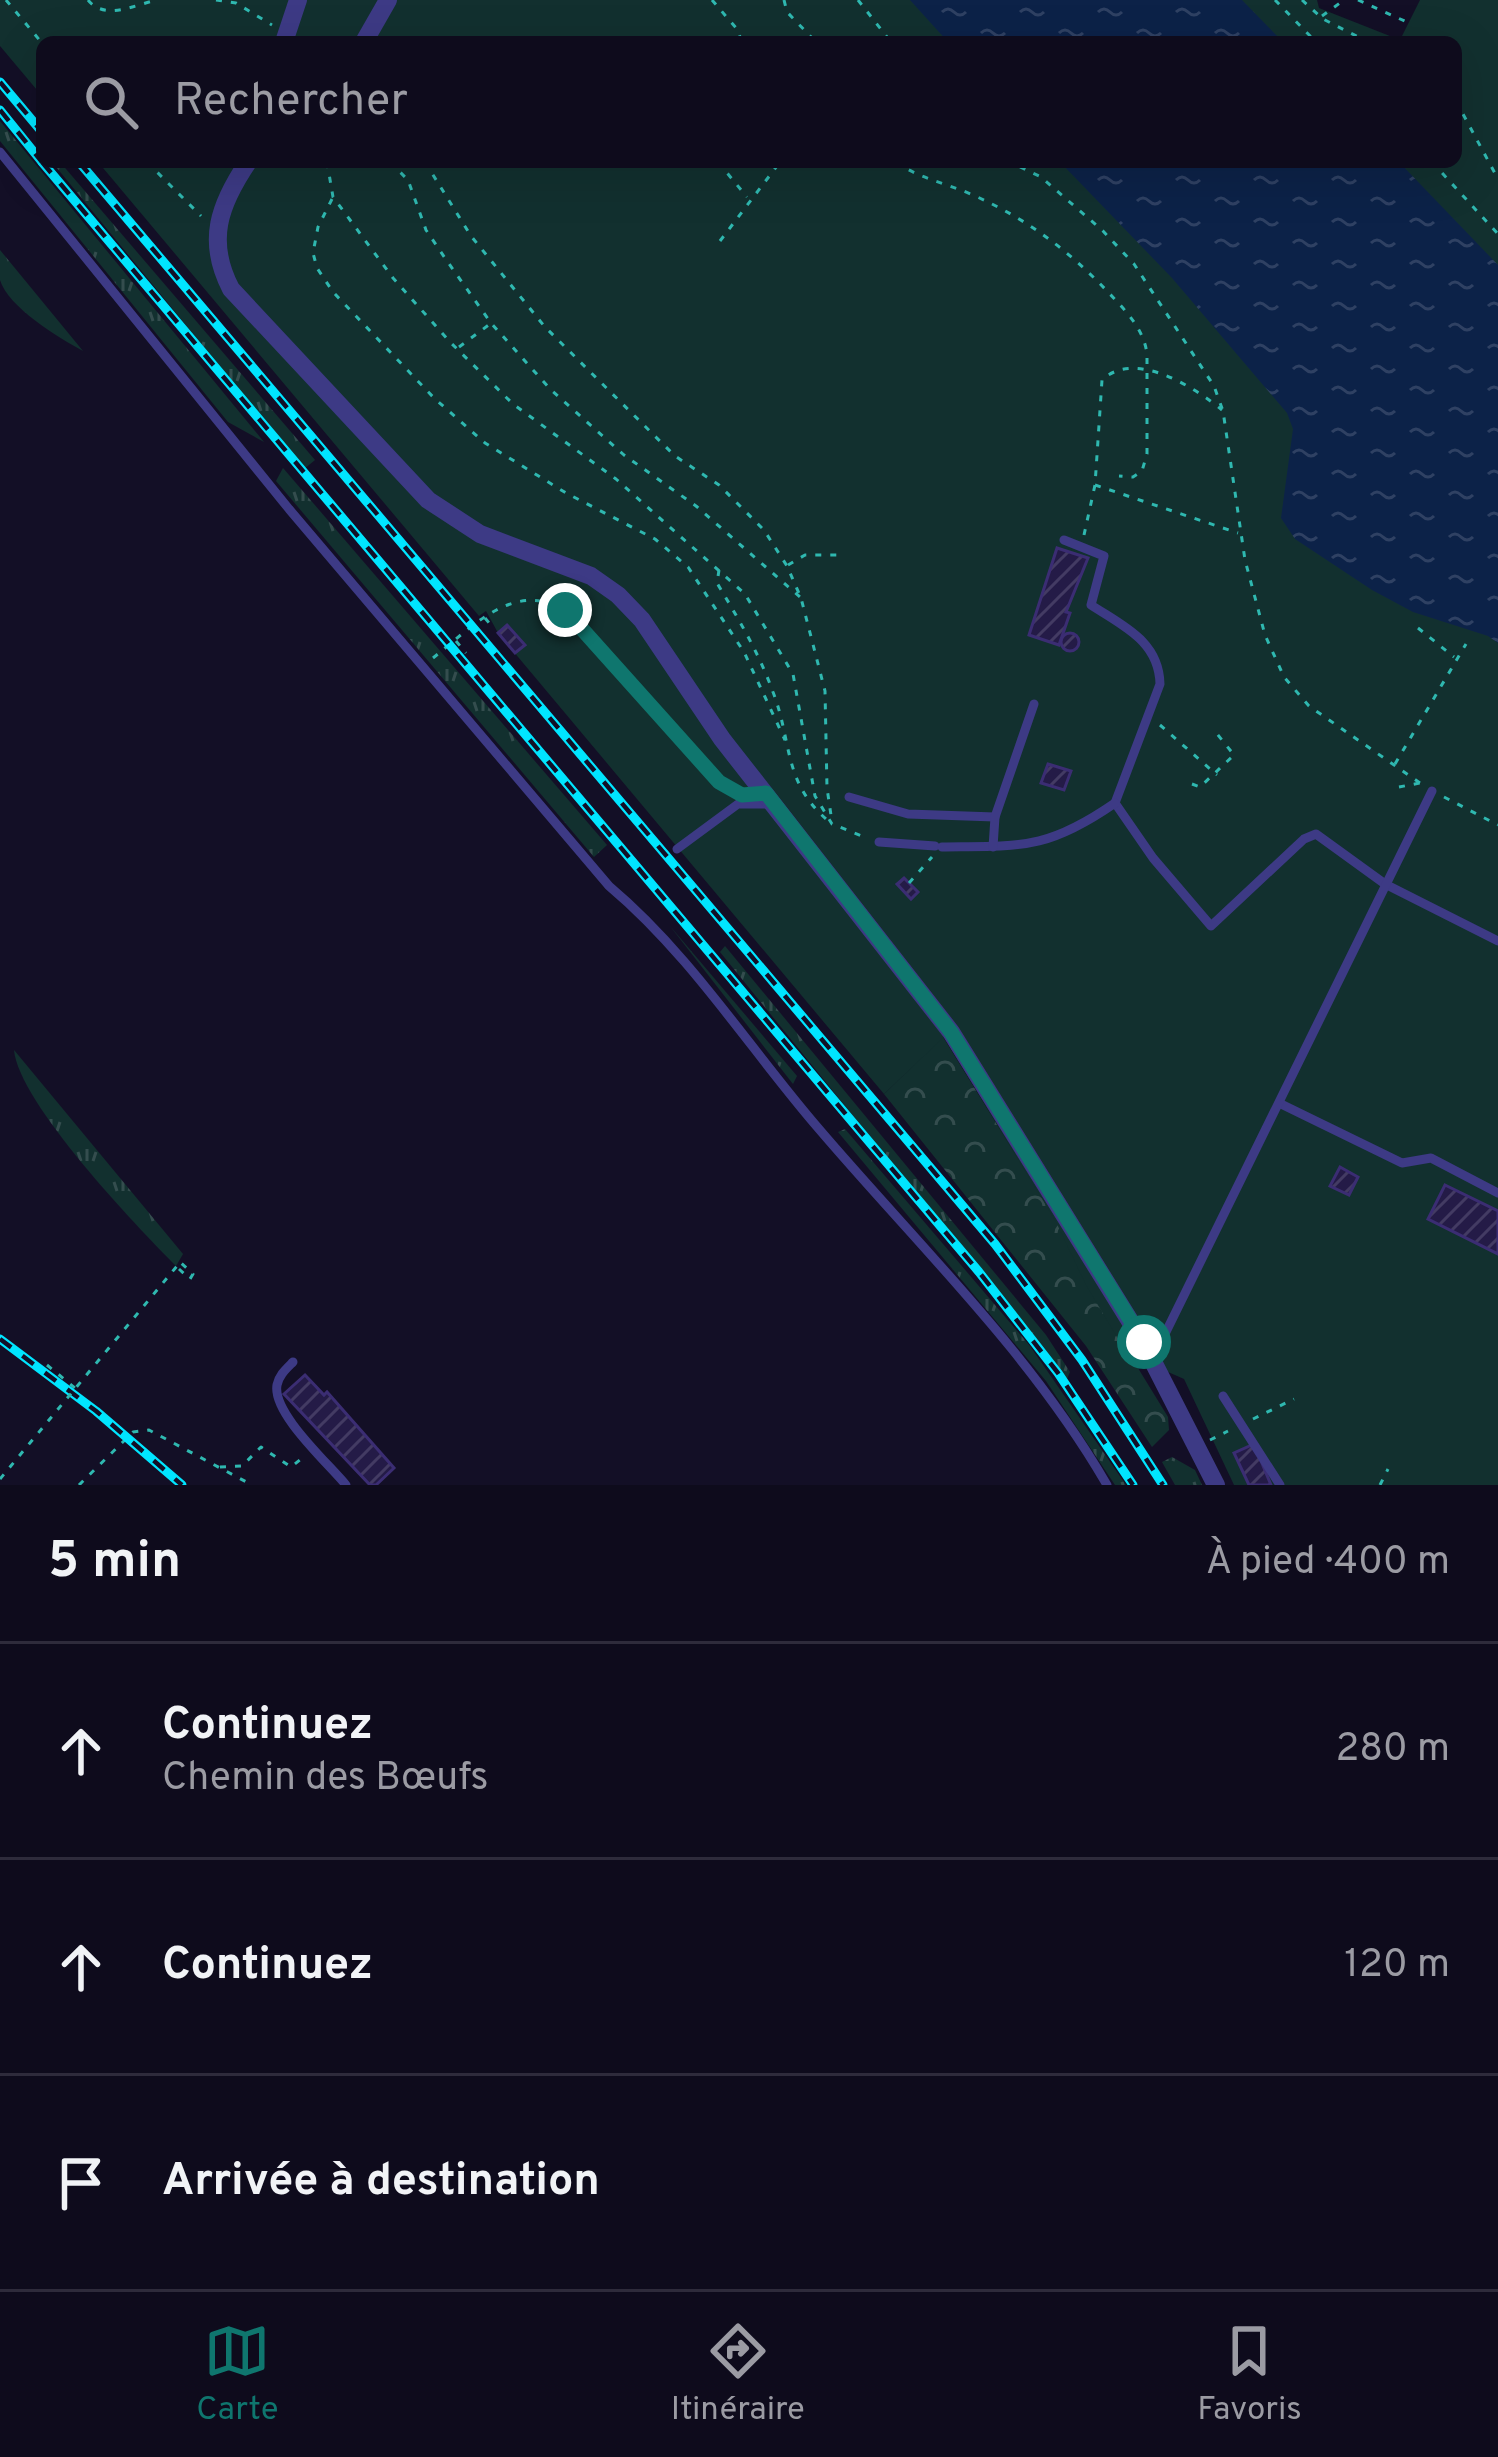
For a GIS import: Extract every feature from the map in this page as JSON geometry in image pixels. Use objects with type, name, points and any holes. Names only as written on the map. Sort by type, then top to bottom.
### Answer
[{"type":"street","points":[[287,36],[298,0]]},
{"type":"street","points":[[367,36],[388,0]]},
{"type":"street","points":[[244,168],[217,234],[221,270],[242,304],[428,500],[480,534],[591,576],[642,620],[710,723],[951,1032],[1148,1352],[1216,1485]]},
{"type":"lane","points":[[0,152],[361,596],[609,886],[635,908],[711,993],[814,1124],[1027,1366],[1107,1485]]},
{"type":"lane","points":[[879,842],[993,847],[1049,841],[1115,803],[1160,684],[1160,669],[1151,647],[1091,605],[1104,556],[1064,540]]},
{"type":"lane","points":[[993,847],[995,817],[1034,704]]},
{"type":"lane","points":[[1148,1352],[1161,1342],[1432,791]]},
{"type":"lane","points":[[849,797],[908,814],[995,817]]},
{"type":"lane","points":[[677,849],[738,804],[770,799]]},
{"type":"lane","points":[[1115,803],[1154,859],[1211,926],[1304,839],[1316,834],[1384,884],[1498,941]]},
{"type":"lane","points":[[1281,1104],[1402,1163],[1431,1158],[1498,1192]]},
{"type":"lane","points":[[293,1362],[280,1376],[277,1400],[346,1485]]},
{"type":"lane","points":[[1223,1396],[1280,1485]]},
{"type":"path","points":[[6,0],[36,36]]},
{"type":"path","points":[[88,0],[107,12],[157,0]]},
{"type":"path","points":[[216,0],[236,3],[283,36]]},
{"type":"path","points":[[712,0],[739,36]]},
{"type":"path","points":[[784,0],[787,11],[810,36]]},
{"type":"path","points":[[858,0],[886,36]]},
{"type":"path","points":[[1275,0],[1310,36]]},
{"type":"path","points":[[1302,0],[1321,17],[1357,36]]},
{"type":"path","points":[[1321,17],[1344,0]]},
{"type":"path","points":[[1358,0],[1409,23]]},
{"type":"path","points":[[1462,112],[1498,179]]},
{"type":"path","points":[[154,168],[217,234]]},
{"type":"path","points":[[328,168],[333,197],[393,278],[456,349],[513,404],[616,479],[745,594],[793,674],[815,796],[832,824]]},
{"type":"path","points":[[396,168],[408,180],[426,230],[491,323],[550,390],[801,598]]},
{"type":"path","points":[[429,168],[471,236],[545,327],[675,456],[719,484],[764,530],[787,566],[801,598],[825,691],[832,824]]},
{"type":"path","points":[[723,168],[748,200]]},
{"type":"path","points":[[720,242],[775,168]]},
{"type":"path","points":[[907,168],[999,207],[1042,231],[1073,256],[1132,320],[1146,341],[1147,454],[1142,471],[1133,477],[1119,476]]},
{"type":"path","points":[[1022,168],[1059,190],[1134,264],[1214,386],[1223,411],[1240,534],[1265,635],[1284,676],[1309,706],[1394,766],[1498,825]]},
{"type":"path","points":[[1438,168],[1498,234]]},
{"type":"path","points":[[333,197],[318,227],[314,254],[333,292],[434,398],[485,443],[566,493],[655,539],[688,567],[744,652],[785,740]]},
{"type":"path","points":[[456,349],[491,323]]},
{"type":"path","points":[[1083,541],[1095,485],[1102,380],[1121,368],[1145,370],[1190,388],[1223,411]]},
{"type":"path","points":[[1095,485],[1240,534]]},
{"type":"path","points":[[787,566],[805,555],[842,555]]},
{"type":"path","points":[[719,568],[717,583],[775,694],[801,794],[832,824],[879,842]]},
{"type":"path","points":[[438,654],[484,616],[510,603],[559,606],[574,598],[591,576]]},
{"type":"path","points":[[559,606],[719,782],[742,795],[770,799]]},
{"type":"path","points":[[484,616],[494,629]]},
{"type":"path","points":[[1418,628],[1456,658]]},
{"type":"path","points":[[455,640],[466,653]]},
{"type":"path","points":[[1394,766],[1466,644]]},
{"type":"path","points":[[1148,717],[1168,729],[1215,774]]},
{"type":"path","points":[[1192,784],[1200,787],[1234,754],[1214,730]]},
{"type":"path","points":[[1408,775],[1398,788],[1420,783]]},
{"type":"path","points":[[909,883],[938,847]]},
{"type":"path","points":[[0,1479],[177,1266],[190,1279],[193,1274],[181,1263]]},
{"type":"path","points":[[47,1365],[75,1388]]},
{"type":"path","points":[[80,1485],[130,1434],[141,1431],[168,1437],[252,1485]]},
{"type":"path","points":[[218,1466],[242,1466],[261,1447],[291,1467],[314,1447]]},
{"type":"path","points":[[1380,1485],[1388,1469]]},
{"type":"green space","points":[[0,0],[1317,0],[1319,8],[1390,36],[36,36],[36,89],[0,46]]},
{"type":"green space","points":[[1420,0],[1498,0],[1498,1485],[1234,1485],[1184,1379],[1127,1354],[1056,1222],[944,1037],[884,1094],[498,633],[486,611],[479,616],[103,168],[1462,168],[1462,36],[1402,36]]},
{"type":"green space","points":[[0,121],[264,442],[228,422],[0,141]]},
{"type":"green space","points":[[57,168],[65,168],[315,460],[304,469]]},
{"type":"green space","points":[[0,250],[83,351],[13,301],[0,280]]},
{"type":"green space","points":[[283,468],[607,845],[594,857],[276,481]]},
{"type":"green space","points":[[670,926],[797,1076],[793,1084]]},
{"type":"green space","points":[[725,946],[1046,1335],[1070,1372],[1067,1379],[720,952]]},
{"type":"green space","points":[[943,1037],[1057,1222],[1087,1285],[1168,1417],[1169,1430],[1152,1447],[1086,1346],[884,1094]]},
{"type":"green space","points":[[14,1050],[183,1254],[176,1266],[57,1131],[21,1073]]},
{"type":"green space","points":[[845,1129],[1030,1346],[1126,1485],[1115,1485],[1046,1381],[838,1132]]},
{"type":"green space","points":[[1172,1457],[1195,1470],[1202,1485],[1175,1485],[1162,1462]]},
{"type":"water","points":[[910,0],[1242,0],[1277,36],[943,36]]},
{"type":"water","points":[[1066,168],[1405,168],[1498,265],[1498,643],[1413,612],[1295,539],[1281,518],[1293,429],[1287,413],[1172,278]]},
{"type":"building","points":[[1057,548],[1088,558],[1066,612],[1070,613],[1059,645],[1029,635]]},
{"type":"building","points":[[507,625],[525,645],[515,653],[498,633]]},
{"type":"building","points":[[1070,633],[1079,642],[1070,651],[1061,642]]},
{"type":"building","points":[[1048,764],[1071,771],[1064,790],[1041,783]]},
{"type":"building","points":[[904,878],[918,892],[911,899],[897,884]]},
{"type":"building","points":[[1340,1167],[1358,1177],[1349,1195],[1330,1186]]},
{"type":"building","points":[[1445,1185],[1498,1211],[1498,1254],[1428,1219]]},
{"type":"building","points":[[305,1375],[324,1395],[327,1392],[394,1468],[376,1485],[370,1485],[284,1394]]},
{"type":"building","points":[[1254,1444],[1271,1485],[1249,1485],[1234,1453]]},
{"type":"railway","points":[[0,82],[36,125]]},
{"type":"railway","points":[[0,110],[36,155]]},
{"type":"railway","points":[[47,168],[979,1272],[1058,1373],[1133,1485]]},
{"type":"railway","points":[[84,168],[995,1244],[1082,1360],[1163,1485]]},
{"type":"railway","points":[[0,1339],[96,1411],[182,1485]]},
{"type":"route","points":[[565,610],[719,782],[742,795],[766,793],[951,1032],[1144,1342]]}]
